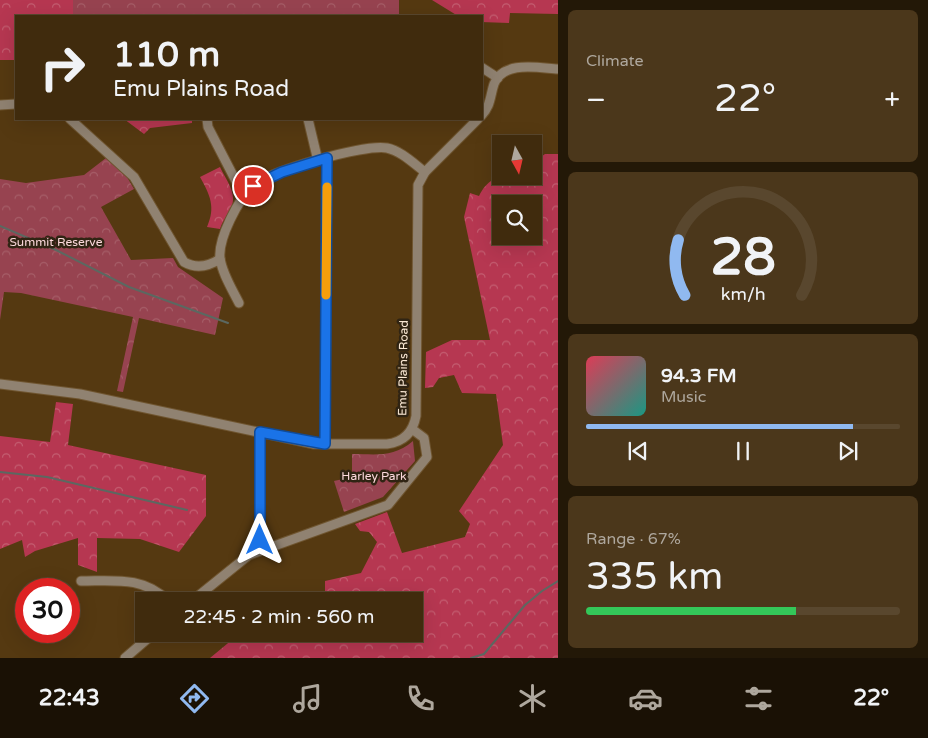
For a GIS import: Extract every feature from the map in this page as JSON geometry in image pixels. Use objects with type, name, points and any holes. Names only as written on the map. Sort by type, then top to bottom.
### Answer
[{"type":"street","points":[[483,68],[498,78]]},
{"type":"street","points":[[483,113],[490,104],[494,83],[504,72],[517,68],[558,68]]},
{"type":"street","points":[[0,105],[15,104]]},
{"type":"street","points":[[71,120],[134,177],[184,262],[200,266],[214,263],[220,259]]},
{"type":"street","points":[[207,120],[208,127],[239,187],[247,193]]},
{"type":"street","points":[[308,120],[322,160],[325,444]]},
{"type":"street","name":"Emu Plains Road","points":[[0,384],[80,394],[325,444],[391,444],[403,438],[412,429],[416,416],[417,190],[420,179],[425,172],[477,120]]},
{"type":"street","points":[[239,303],[220,259],[224,235],[247,193],[265,178],[371,147],[386,148],[399,152],[425,172]]},
{"type":"street","points":[[203,592],[245,558],[388,505],[427,457],[424,438],[412,429]]},
{"type":"street","points":[[260,432],[260,540],[263,550]]},
{"type":"street","points":[[81,581],[138,582],[157,592]]},
{"type":"street","points":[[124,658],[143,642]]},
{"type":"green space","points":[[0,0],[399,0],[399,15],[15,15],[15,60],[0,60]]},
{"type":"green space","points":[[73,0],[399,0],[399,15],[73,15]]},
{"type":"green space","points":[[432,0],[558,0],[558,14],[510,13],[509,23],[483,22],[483,15],[456,15]]},
{"type":"green space","points":[[125,120],[192,120],[192,123],[150,128],[144,134]]},
{"type":"green space","points":[[545,154],[558,154],[558,658],[210,658],[229,642],[423,642],[423,592],[325,592],[325,581],[361,573],[377,542],[369,532],[360,531],[355,524],[387,512],[402,553],[465,537],[470,524],[459,511],[503,445],[496,394],[462,393],[454,375],[439,378],[433,387],[425,388],[426,352],[452,340],[490,340],[464,217],[470,193],[479,196],[492,180],[492,185],[542,185],[542,156]]},
{"type":"green space","name":"Summit Reserve","points":[[106,158],[127,177],[134,189],[101,207],[131,260],[173,258],[178,267],[223,298],[215,335],[139,318],[123,392],[117,391],[133,317],[21,293],[4,292],[0,320],[0,179],[26,183],[84,175]]},
{"type":"green space","points":[[220,167],[232,192],[233,203],[220,229],[207,227],[210,220],[211,201],[200,177]]},
{"type":"green space","points":[[56,402],[73,404],[68,445],[206,475],[206,516],[179,552],[140,539],[97,538],[97,572],[78,565],[78,538],[35,551],[25,557],[22,540],[0,549],[0,436],[50,442]]},
{"type":"green space","name":"Harley Park","points":[[413,441],[415,461],[383,497],[344,512],[334,481],[352,477],[352,454],[391,453]]},
{"type":"waterway","points":[[0,226],[56,250],[129,287],[228,323]]},
{"type":"waterway","points":[[0,472],[47,477],[187,510]]},
{"type":"waterway","points":[[471,658],[484,654],[525,605],[558,581]]},
{"type":"slow traffic","points":[[326,295],[327,187]]},
{"type":"route","points":[[253,186],[265,178],[327,158],[325,444],[314,444],[260,432],[260,540]]}]
